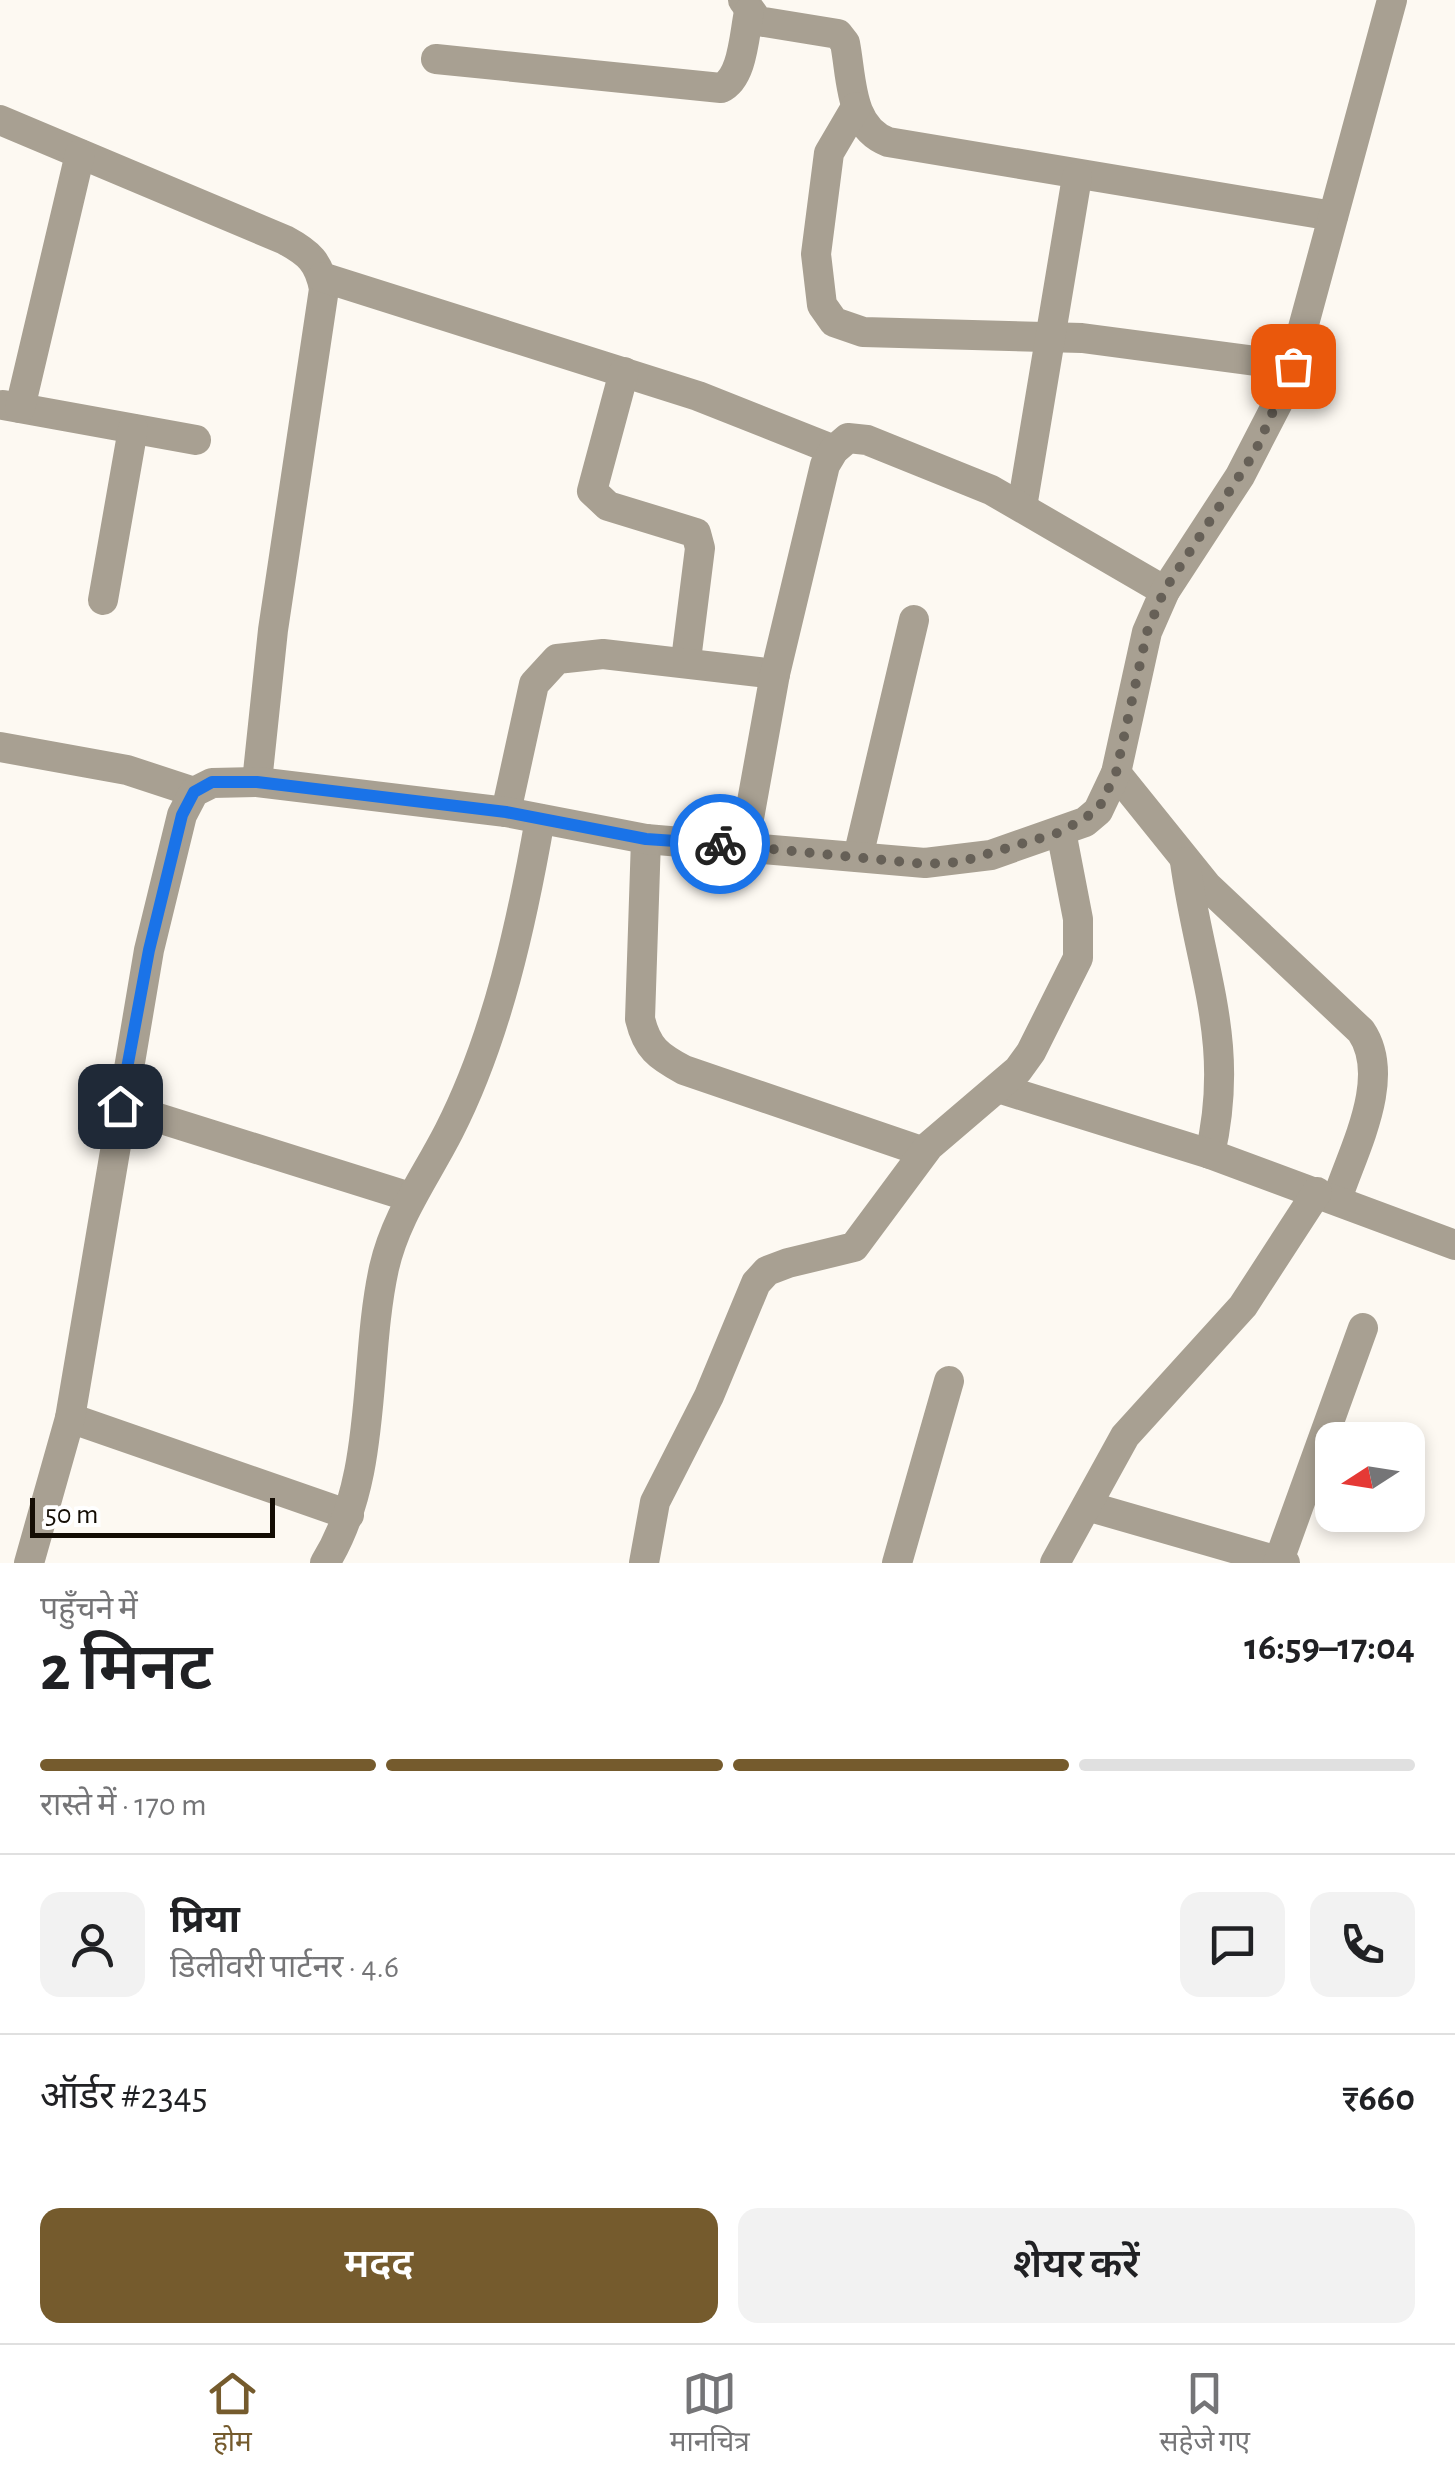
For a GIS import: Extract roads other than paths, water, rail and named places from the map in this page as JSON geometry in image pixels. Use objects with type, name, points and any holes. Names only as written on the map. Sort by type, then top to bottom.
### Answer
[{"type":"street","points":[[29,1563],[70,1418],[149,950],[182,815],[194,792],[212,782],[257,782],[506,812],[646,839],[960,862],[1061,832],[1098,810],[1116,773],[1147,632],[1164,591],[1255,452],[1293,366],[1392,0]]},
{"type":"street","points":[[746,6],[770,25],[838,34],[845,43],[856,108],[874,137],[1076,177],[1333,216]]},
{"type":"street","points":[[436,59],[721,88],[736,74],[746,6]]},
{"type":"street","points":[[856,108],[829,154],[820,213],[817,283],[822,305],[834,322],[863,332],[1050,336],[1293,366]]},
{"type":"street","points":[[0,120],[285,240],[308,253],[322,277],[324,289],[273,630],[257,782]]},
{"type":"street","points":[[80,154],[10,407],[196,440]]},
{"type":"street","points":[[1022,507],[1076,177]]},
{"type":"street","points":[[322,277],[624,372],[834,450]]},
{"type":"street","points":[[624,372],[592,491],[608,506],[696,533],[700,548],[686,660]]},
{"type":"street","points":[[103,600],[133,429]]},
{"type":"street","points":[[744,846],[775,674],[824,465],[848,438],[867,440],[963,477],[1022,507],[1164,591]]},
{"type":"street","points":[[858,857],[914,620]]},
{"type":"street","points":[[506,812],[524,718],[534,684],[547,665],[570,654],[686,660],[775,674]]},
{"type":"street","points":[[0,747],[128,770],[194,792]]},
{"type":"street","points":[[1055,1563],[1125,1436],[1243,1306],[1327,1195],[1374,1082],[1373,1049],[1361,1031],[1185,861],[1116,773]]},
{"type":"street","points":[[325,1563],[348,1515],[370,1399],[384,1269],[410,1197],[449,1131],[490,1025],[518,936],[540,819]]},
{"type":"street","points":[[644,1563],[655,1502],[710,1396],[756,1283],[788,1263],[854,1246],[924,1152],[998,1088],[1031,1052],[1078,958],[1078,920],[1061,832]]},
{"type":"street","points":[[646,839],[640,1020],[645,1043],[659,1057],[684,1070],[924,1152]]},
{"type":"street","points":[[1185,861],[1192,916],[1214,1003],[1222,1069],[1220,1108],[1210,1154]]},
{"type":"street","points":[[998,1088],[1210,1154],[1455,1246]]},
{"type":"street","points":[[120,1106],[410,1197]]},
{"type":"street","points":[[1086,1506],[1281,1562],[1363,1328]]},
{"type":"street","points":[[897,1563],[949,1381]]},
{"type":"street","points":[[70,1418],[348,1515]]}]
